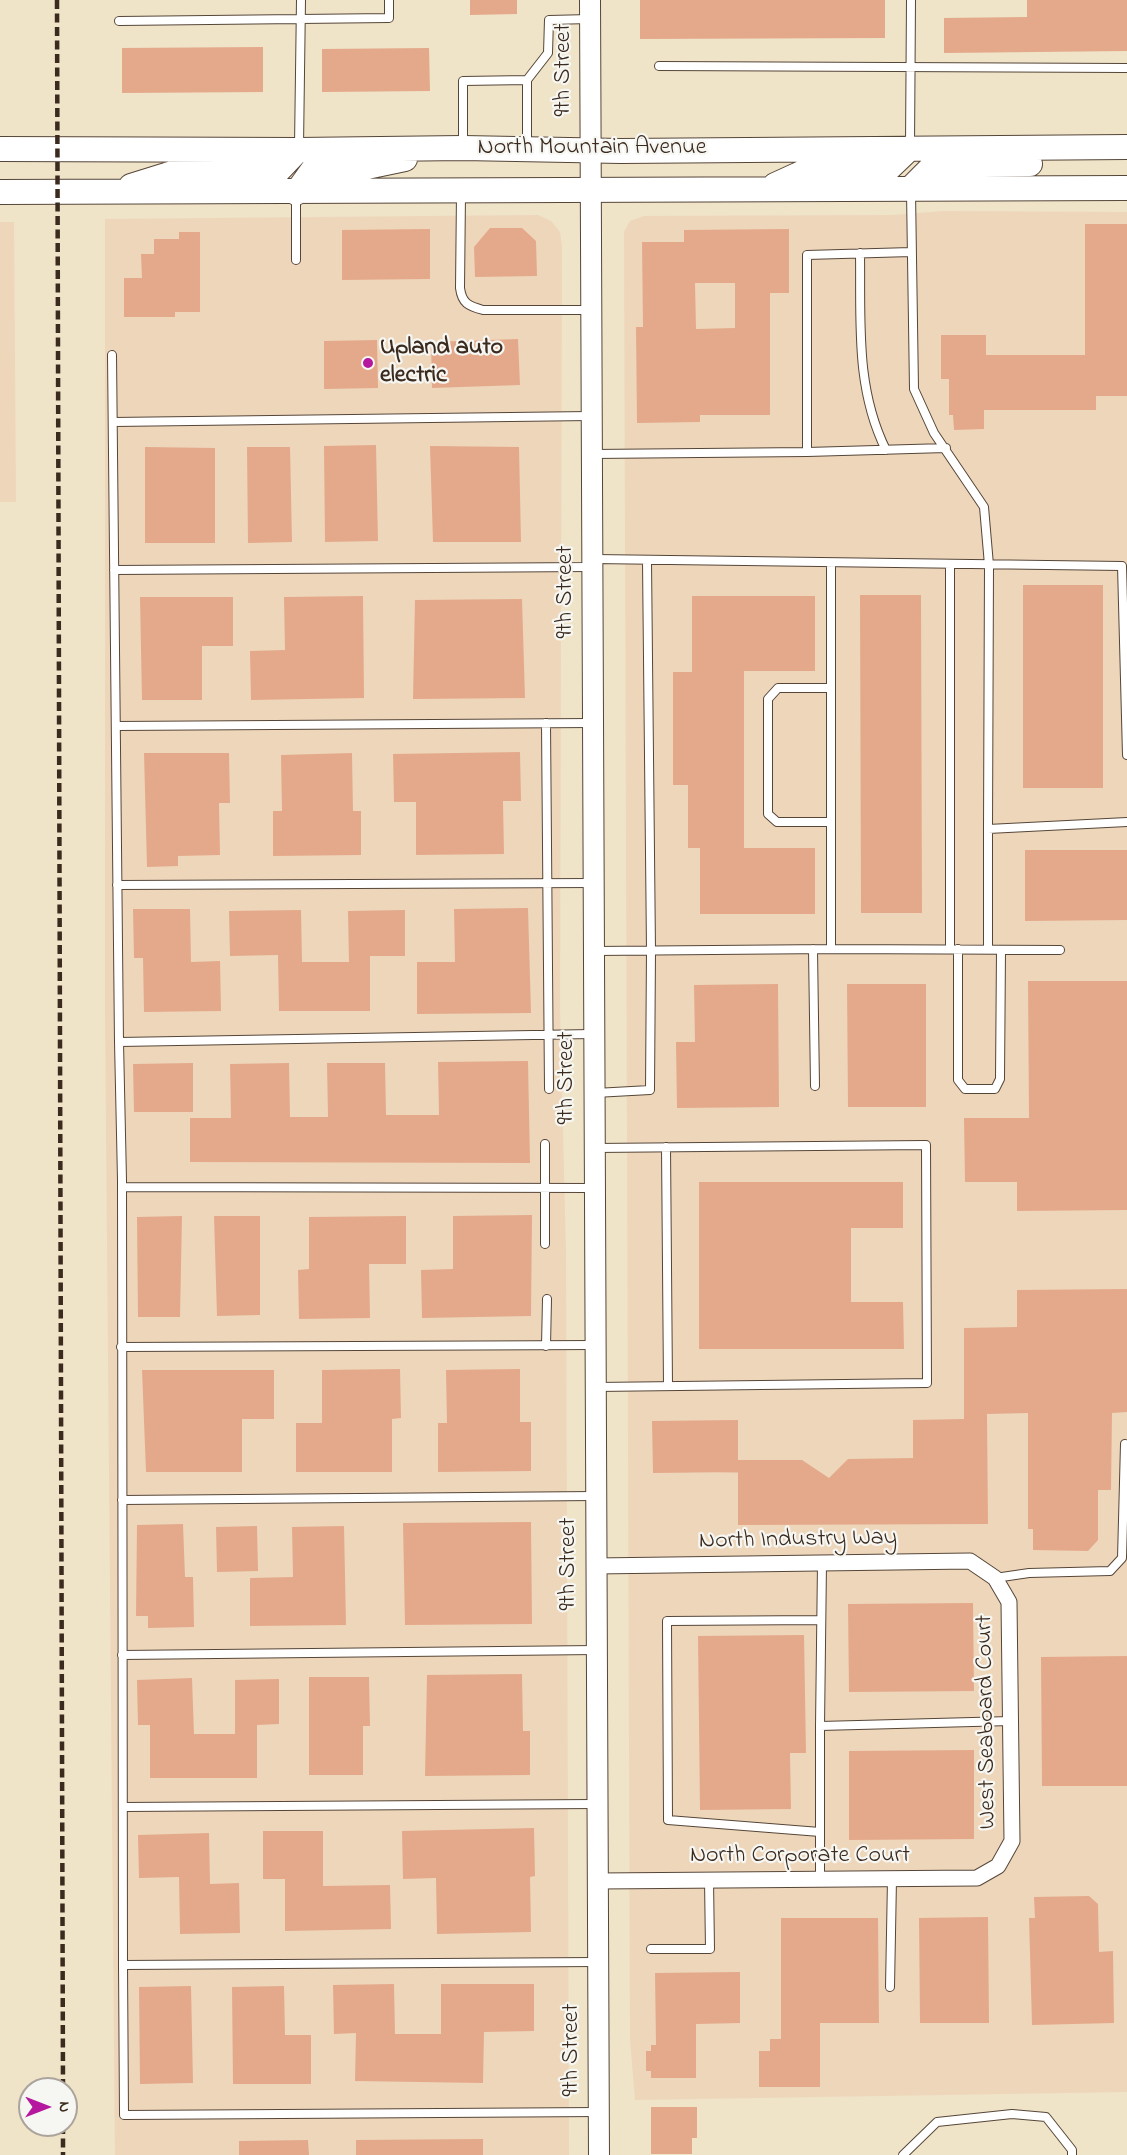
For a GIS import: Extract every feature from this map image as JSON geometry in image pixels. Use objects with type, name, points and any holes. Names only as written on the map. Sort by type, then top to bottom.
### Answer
[{"type":"main road","name":"North Mountain Avenue","points":[[0,149],[526,148],[591,150],[1122,147]]},
{"type":"main road","points":[[911,188],[934,165],[1066,164],[1122,147]]},
{"type":"main road","points":[[296,193],[314,168],[362,168],[399,161],[436,148]]},
{"type":"main road","points":[[764,189],[808,170],[887,170],[910,148]]},
{"type":"main road","points":[[115,192],[176,172],[278,171],[298,150]]},
{"type":"main road","name":"North Mountain Avenue","points":[[0,192],[591,192],[1127,188]]},
{"type":"street","name":"9th Street","points":[[590,10],[599,2155]]},
{"type":"street","name":"North Industry Way","points":[[595,1566],[969,1561],[995,1578]]},
{"type":"street","name":"West Seaboard Court","points":[[995,1578],[1009,1602],[1011,1721],[1012,1841],[998,1866]]},
{"type":"street","name":"North Corporate Court","points":[[599,1881],[977,1878],[998,1866]]},
{"type":"lane","points":[[298,150],[300,0]]},
{"type":"lane","points":[[119,21],[389,18],[389,0]]},
{"type":"lane","points":[[910,148],[911,0]]},
{"type":"lane","points":[[526,148],[526,80],[548,53],[549,20],[590,10]]},
{"type":"lane","points":[[659,66],[1127,68]]},
{"type":"lane","points":[[463,148],[463,81],[526,80]]},
{"type":"lane","points":[[911,188],[914,389],[934,433],[984,507],[989,565],[987,950]]},
{"type":"lane","points":[[461,192],[460,288],[462,299],[469,306],[483,310],[591,310]]},
{"type":"lane","points":[[296,193],[296,260]]},
{"type":"lane","points":[[807,452],[807,255],[911,252]]},
{"type":"lane","points":[[860,253],[862,376],[875,428],[886,450]]},
{"type":"lane","points":[[112,355],[122,1187],[124,2115],[599,2112]]},
{"type":"lane","points":[[113,422],[592,416]]},
{"type":"lane","points":[[592,454],[946,448]]},
{"type":"lane","points":[[114,570],[647,561],[1122,566],[1127,755]]},
{"type":"lane","points":[[594,1093],[650,1090],[647,561]]},
{"type":"lane","points":[[831,563],[831,949]]},
{"type":"lane","points":[[950,564],[954,950],[958,1080],[965,1089],[995,1089],[1000,1079],[1001,950]]},
{"type":"lane","points":[[831,688],[778,688],[768,699],[768,814],[777,822],[831,822]]},
{"type":"lane","points":[[546,723],[549,1089]]},
{"type":"lane","points":[[116,726],[593,723]]},
{"type":"lane","points":[[988,829],[1127,822]]},
{"type":"lane","points":[[117,885],[593,883]]},
{"type":"lane","points":[[813,950],[815,1086]]},
{"type":"lane","points":[[593,951],[1060,950]]},
{"type":"lane","points":[[119,1042],[594,1034]]},
{"type":"lane","points":[[545,1244],[546,1144]]},
{"type":"lane","points":[[594,1148],[926,1145],[927,1383],[595,1387]]},
{"type":"lane","points":[[666,1147],[668,1386]]},
{"type":"lane","points":[[122,1187],[594,1188]]},
{"type":"lane","points":[[546,1346],[547,1299]]},
{"type":"lane","points":[[122,1347],[595,1346]]},
{"type":"lane","points":[[995,1578],[1029,1573],[1110,1571],[1122,1558],[1125,1444]]},
{"type":"lane","points":[[122,1500],[595,1496]]},
{"type":"lane","points":[[820,1879],[822,1563]]},
{"type":"lane","points":[[820,1832],[668,1820],[667,1621],[821,1620]]},
{"type":"lane","points":[[122,1655],[596,1650]]},
{"type":"lane","points":[[820,1726],[1011,1721]]},
{"type":"lane","points":[[123,1807],[597,1804]]},
{"type":"lane","points":[[891,1987],[892,1879]]},
{"type":"lane","points":[[651,1949],[710,1949],[709,1880]]},
{"type":"lane","points":[[123,1965],[598,1962]]},
{"type":"lane","points":[[903,2155],[937,2122],[1012,2114],[1046,2117],[1072,2150],[1071,2155]]},
{"type":"shaded area","points":[[944,211],[1127,212],[1127,2092],[635,2100],[630,2039],[624,232],[630,221],[644,216],[893,215]]},
{"type":"shaded area","points":[[538,215],[551,221],[560,232],[562,247],[560,1010],[566,1254],[569,2155],[115,2155],[105,1011],[105,219]]},
{"type":"shaded area","points":[[0,222],[14,222],[16,502],[0,502]]},
{"type":"building","points":[[470,0],[517,0],[517,14],[470,15]]},
{"type":"building","points":[[640,0],[885,0],[885,38],[640,39]]},
{"type":"building","points":[[1027,0],[1127,0],[1127,51],[944,53],[944,18],[1027,17]]},
{"type":"building","points":[[263,47],[263,92],[122,93],[122,48]]},
{"type":"building","points":[[429,48],[430,91],[322,92],[322,49]]},
{"type":"building","points":[[1085,224],[1127,224],[1127,396],[1096,396],[1096,410],[984,410],[984,429],[954,430],[953,415],[949,415],[949,379],[941,379],[941,335],[986,335],[986,355],[1085,355]]},
{"type":"building","points":[[490,228],[522,228],[536,241],[537,276],[475,277],[474,247]]},
{"type":"building","points":[[430,229],[430,279],[342,280],[342,230]]},
{"type":"building","points":[[789,229],[789,293],[770,293],[770,415],[700,415],[700,422],[637,423],[636,327],[643,327],[642,242],[684,242],[684,230]],"holes":[[[695,283],[735,283],[735,328],[696,329]]]},
{"type":"building","points":[[179,232],[200,232],[200,312],[175,312],[175,317],[124,317],[124,278],[142,278],[141,254],[154,254],[154,239],[179,239]]},
{"type":"building","points":[[518,339],[520,385],[432,388],[431,342]]},
{"type":"building","points":[[377,340],[378,388],[324,389],[324,341]]},
{"type":"building","points":[[376,445],[378,541],[325,542],[324,446]]},
{"type":"building","points":[[430,446],[519,447],[521,542],[433,542]]},
{"type":"building","points":[[145,447],[215,448],[215,543],[145,543]]},
{"type":"building","points":[[247,447],[290,447],[292,542],[248,543]]},
{"type":"building","points":[[1023,585],[1103,585],[1103,788],[1023,788]]},
{"type":"building","points":[[860,595],[921,595],[922,913],[861,913]]},
{"type":"building","points":[[363,596],[364,698],[251,700],[250,651],[285,650],[284,597]]},
{"type":"building","points":[[692,596],[815,596],[815,671],[744,671],[744,848],[815,848],[815,914],[700,914],[700,848],[688,848],[688,785],[673,785],[673,672],[692,672]]},
{"type":"building","points":[[140,597],[233,597],[233,646],[202,646],[202,700],[142,700]]},
{"type":"building","points":[[522,599],[525,698],[413,699],[415,600]]},
{"type":"building","points":[[520,752],[521,801],[503,801],[504,854],[416,855],[416,802],[394,802],[393,754]]},
{"type":"building","points":[[144,753],[229,753],[230,803],[219,803],[220,855],[178,856],[178,866],[147,867]]},
{"type":"building","points":[[352,753],[353,811],[361,811],[361,855],[273,856],[273,811],[282,811],[281,755]]},
{"type":"building","points":[[1025,850],[1127,850],[1127,920],[1025,921]]},
{"type":"building","points":[[528,908],[531,1013],[417,1014],[417,962],[455,962],[454,909]]},
{"type":"building","points":[[133,909],[190,909],[191,962],[220,961],[221,1011],[144,1012],[143,958],[134,958]]},
{"type":"building","points":[[301,910],[302,962],[349,962],[348,911],[405,910],[405,956],[370,956],[370,1011],[279,1011],[278,955],[230,956],[229,911]]},
{"type":"building","points":[[1028,981],[1127,981],[1127,1210],[1017,1211],[1017,1182],[965,1182],[964,1118],[1029,1118]]},
{"type":"building","points":[[778,984],[779,1107],[677,1108],[676,1042],[695,1042],[694,985]]},
{"type":"building","points":[[847,984],[926,984],[926,1107],[848,1107]]},
{"type":"building","points":[[528,1061],[530,1163],[190,1162],[190,1118],[231,1118],[230,1064],[289,1063],[290,1117],[328,1117],[327,1063],[385,1063],[386,1115],[439,1115],[438,1062]]},
{"type":"building","points":[[193,1063],[193,1112],[134,1112],[133,1064]]},
{"type":"building","points":[[699,1182],[903,1182],[903,1228],[851,1228],[851,1302],[903,1302],[904,1349],[699,1349]]},
{"type":"building","points":[[532,1215],[531,1316],[422,1318],[421,1270],[453,1269],[453,1216]]},
{"type":"building","points":[[182,1216],[180,1317],[138,1317],[137,1217]]},
{"type":"building","points":[[214,1216],[260,1216],[260,1315],[217,1316]]},
{"type":"building","points":[[406,1216],[406,1264],[369,1264],[370,1318],[299,1319],[298,1270],[309,1269],[309,1217]]},
{"type":"building","points":[[1127,1289],[1127,1412],[1112,1413],[1111,1490],[1098,1490],[1098,1540],[1088,1551],[1033,1550],[1033,1529],[1028,1529],[1028,1413],[987,1414],[988,1524],[738,1525],[738,1460],[802,1460],[829,1478],[848,1459],[913,1458],[913,1420],[964,1419],[964,1328],[1017,1327],[1017,1290]]},
{"type":"building","points":[[400,1369],[401,1418],[392,1419],[392,1472],[296,1472],[296,1423],[322,1423],[322,1370]]},
{"type":"building","points":[[520,1369],[520,1422],[531,1422],[531,1471],[438,1472],[438,1423],[447,1423],[446,1370]]},
{"type":"building","points":[[142,1370],[274,1370],[274,1419],[242,1419],[242,1472],[146,1472]]},
{"type":"building","points":[[738,1420],[738,1472],[653,1473],[652,1421]]},
{"type":"building","points":[[531,1522],[532,1624],[405,1625],[403,1523]]},
{"type":"building","points":[[183,1524],[185,1577],[193,1577],[194,1627],[148,1628],[148,1616],[136,1616],[137,1525]]},
{"type":"building","points":[[257,1526],[258,1571],[217,1572],[216,1527]]},
{"type":"building","points":[[344,1526],[346,1625],[250,1626],[250,1578],[293,1577],[292,1527]]},
{"type":"building","points":[[973,1603],[974,1691],[849,1692],[848,1604]]},
{"type":"building","points":[[804,1635],[806,1753],[790,1753],[791,1809],[700,1810],[698,1636]]},
{"type":"building","points":[[1127,1656],[1127,1786],[1042,1786],[1041,1657]]},
{"type":"building","points":[[522,1674],[523,1731],[530,1731],[530,1775],[425,1776],[427,1675]]},
{"type":"building","points":[[309,1677],[369,1677],[370,1726],[363,1726],[363,1775],[309,1775]]},
{"type":"building","points":[[192,1678],[194,1734],[235,1734],[235,1680],[279,1679],[279,1724],[257,1725],[257,1778],[150,1778],[150,1725],[138,1725],[137,1680]]},
{"type":"building","points":[[974,1750],[974,1839],[849,1840],[849,1751]]},
{"type":"building","points":[[534,1828],[535,1876],[530,1877],[531,1932],[437,1934],[436,1878],[403,1879],[402,1831]]},
{"type":"building","points":[[263,1831],[323,1831],[323,1886],[390,1885],[391,1929],[285,1931],[285,1879],[263,1879]]},
{"type":"building","points":[[209,1833],[210,1884],[239,1883],[240,1933],[180,1934],[179,1877],[139,1878],[138,1835]]},
{"type":"building","points":[[1089,1896],[1098,1904],[1099,1952],[1113,1951],[1114,2023],[1032,2025],[1029,1918],[1035,1918],[1034,1897]]},
{"type":"building","points":[[988,1917],[989,2023],[920,2023],[919,1918]]},
{"type":"building","points":[[781,1918],[878,1918],[879,2023],[820,2023],[820,2087],[759,2087],[759,2051],[770,2051],[770,2039],[781,2039]]},
{"type":"building","points":[[740,1972],[740,2023],[696,2024],[696,2078],[651,2078],[651,2071],[646,2071],[646,2051],[651,2051],[651,2045],[656,2045],[655,1973]]},
{"type":"building","points":[[394,1984],[395,2034],[441,2034],[441,1984],[534,1984],[534,2031],[484,2032],[483,2083],[355,2081],[356,2033],[334,2034],[333,1985]]},
{"type":"building","points":[[191,1986],[193,2083],[140,2084],[139,1987]]},
{"type":"building","points":[[284,1986],[285,2035],[311,2035],[311,2084],[233,2084],[232,1987]]},
{"type":"building","points":[[651,2107],[697,2107],[697,2138],[692,2138],[692,2154],[651,2154]]},
{"type":"building","points":[[483,2139],[483,2155],[356,2155],[356,2140]]},
{"type":"building","points":[[308,2140],[309,2155],[239,2155],[239,2141]]},
{"type":"railway","points":[[57,0],[63,2077]]},
{"type":"railway","points":[[63,2137],[63,2155]]},
{"type":"place","name":"Upland auto electric","points":[[368,363]]}]
